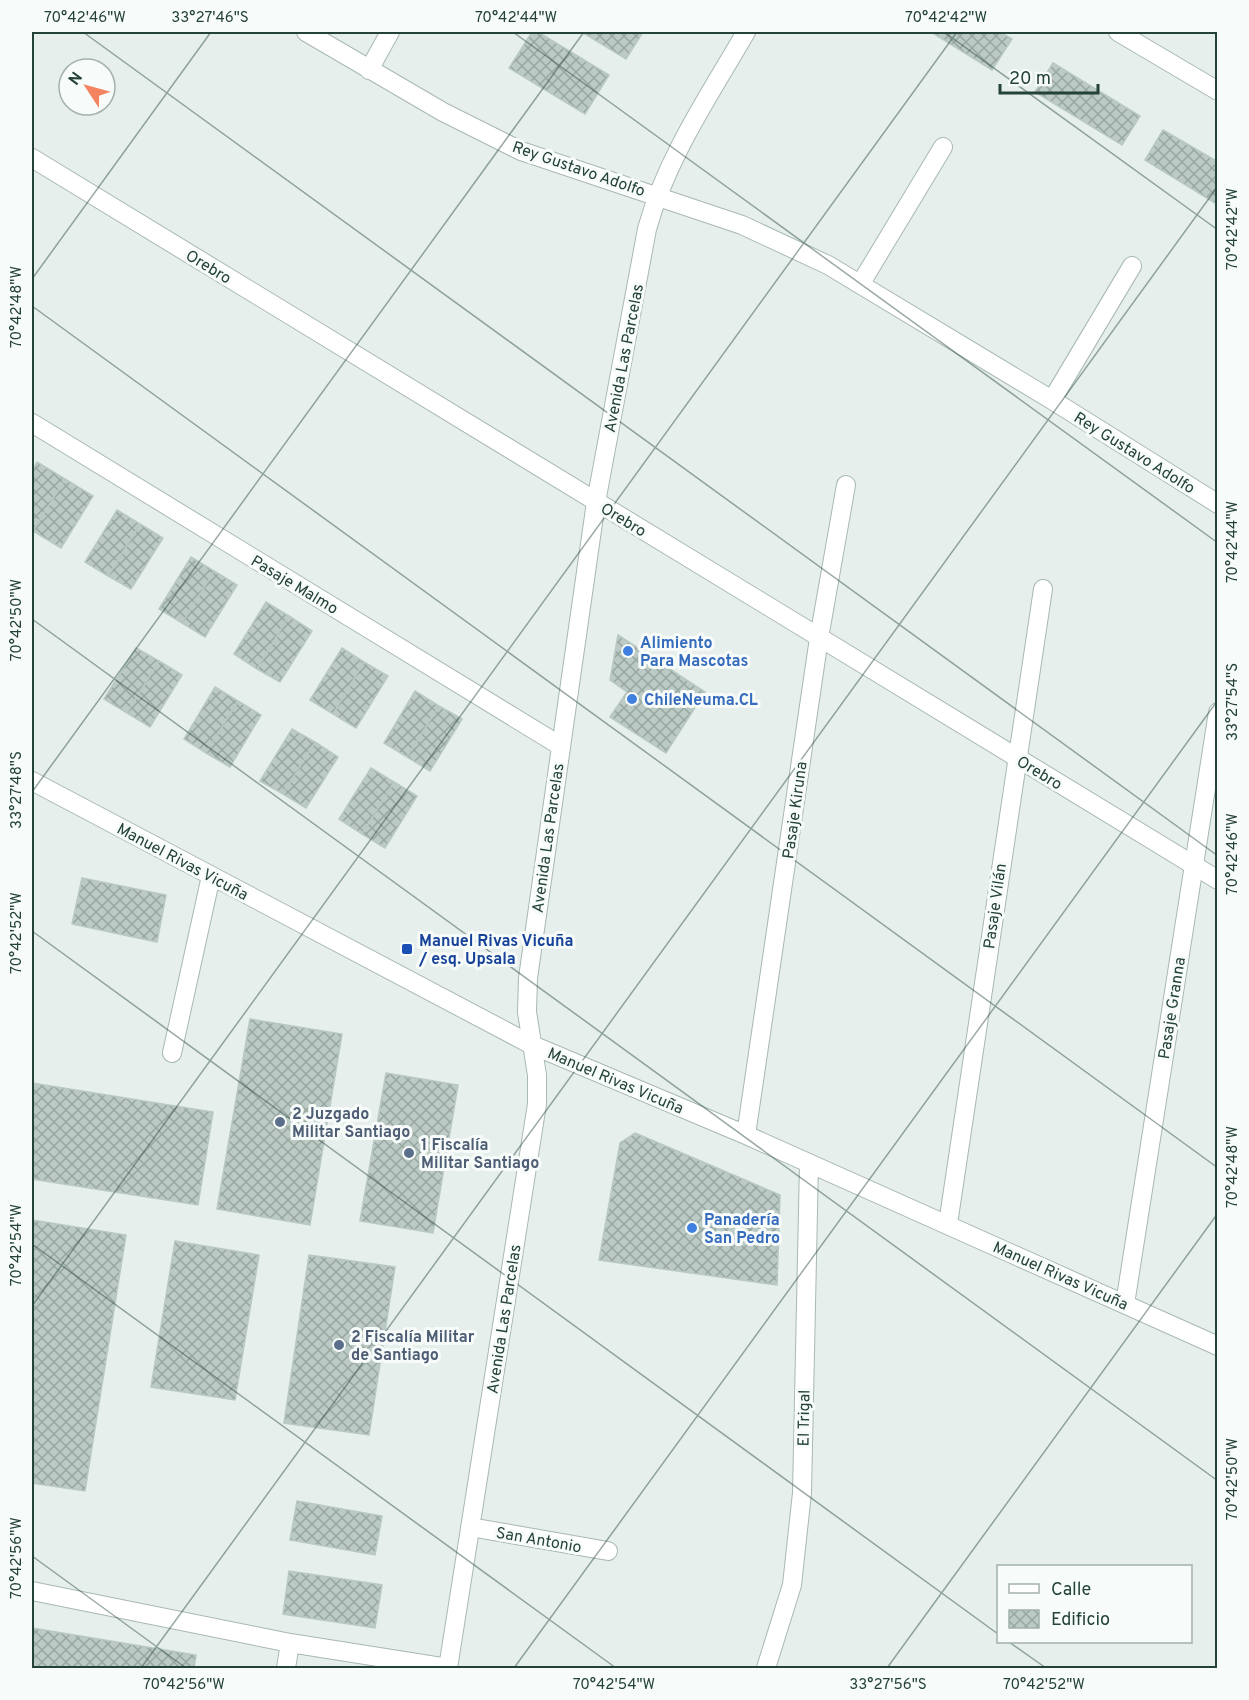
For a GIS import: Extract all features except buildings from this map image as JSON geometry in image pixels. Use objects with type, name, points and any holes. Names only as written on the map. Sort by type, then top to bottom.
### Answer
[{"type":"street","name":"Rey Gustavo Adolfo","points":[[306,32],[443,112],[521,151],[742,225],[861,283],[1218,504]]},
{"type":"street","points":[[369,70],[390,32]]},
{"type":"street","name":"Avenida Las Parcelas","points":[[448,1668],[537,1104],[537,1075],[530,1044],[528,978],[559,745],[593,536],[596,502],[647,229],[657,195],[673,157],[746,32]]},
{"type":"street","points":[[1118,32],[1218,91]]},
{"type":"street","points":[[861,283],[943,147]]},
{"type":"street","name":"Orebro","points":[[32,158],[1218,880]]},
{"type":"street","points":[[1052,400],[1132,266]]},
{"type":"street","name":"Pasaje Malmo","points":[[32,423],[559,745]]},
{"type":"street","name":"Pasaje Kiruna","points":[[746,1135],[819,638],[846,485]]},
{"type":"street","name":"Pasaje Vilán","points":[[948,1224],[1043,589]]},
{"type":"street","name":"Pasaje Granna","points":[[1125,1304],[1218,712]]},
{"type":"street","name":"Manuel Rivas Vicuña","points":[[32,781],[530,1044],[746,1135],[1218,1346]]},
{"type":"street","points":[[172,1053],[211,876]]},
{"type":"street","name":"El Trigal","points":[[766,1668],[792,1585],[802,1493],[809,1163]]},
{"type":"street","name":"San Antonio","points":[[470,1527],[608,1551]]},
{"type":"street","points":[[32,1591],[290,1643],[448,1668]]},
{"type":"street","points":[[286,1668],[290,1643]]},
{"type":"place","name":"Alimiento Para Mascotas","points":[[628,651]]},
{"type":"place","name":"ChileNeuma.CL","points":[[632,699]]},
{"type":"place","name":"Manuel Rivas Vicuña / esq. Upsala","points":[[407,949]]},
{"type":"place","name":"2 Juzgado Militar Santiago","points":[[280,1122]]},
{"type":"place","name":"1 Fiscalía Militar Santiago","points":[[409,1153]]},
{"type":"place","name":"Panadería San Pedro","points":[[692,1228]]},
{"type":"place","name":"2 Fiscalía Militar de Santiago","points":[[339,1345]]}]
